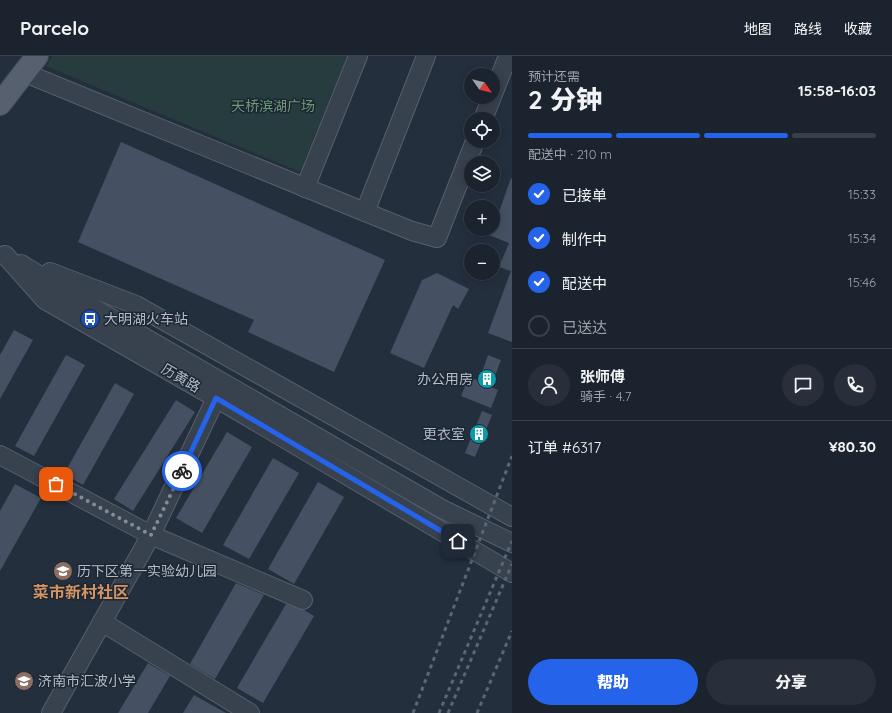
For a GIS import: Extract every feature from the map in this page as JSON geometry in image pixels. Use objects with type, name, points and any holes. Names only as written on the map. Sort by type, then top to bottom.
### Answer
[{"type":"main road","points":[[0,104],[31,64]]},
{"type":"street","points":[[305,188],[358,56]]},
{"type":"street","points":[[365,212],[426,56]]},
{"type":"street","points":[[500,76],[508,56]]},
{"type":"street","points":[[31,64],[305,188],[412,231],[437,238],[472,148]]},
{"type":"street","points":[[3,253],[136,306],[512,517]]},
{"type":"street","name":"历黄路","points":[[3,253],[45,300],[216,398],[512,573]]},
{"type":"street","name":"历黄路","points":[[3,253],[78,299],[442,509],[512,543]]},
{"type":"street","points":[[51,713],[151,535],[216,398]]},
{"type":"street","points":[[1,458],[151,535],[303,600]]},
{"type":"street","points":[[102,622],[250,713]]},
{"type":"green space","name":"天桥滨湖广场","points":[[53,56],[347,56],[300,172],[46,66]]},
{"type":"building","points":[[121,142],[385,260],[334,372],[248,332],[254,320],[78,242]]},
{"type":"building","points":[[511,178],[512,342],[488,333],[511,271],[500,267],[509,243],[492,236],[500,236],[500,209]]},
{"type":"building","points":[[437,273],[469,289],[458,309],[453,305],[424,368],[390,353],[422,280]]},
{"type":"building","points":[[14,330],[33,340],[0,399],[0,355]]},
{"type":"building","points":[[66,355],[85,365],[34,456],[15,446]]},
{"type":"building","name":"办公用房","points":[[488,355],[501,360],[491,387],[498,390],[491,408],[461,396],[469,377],[479,381]]},
{"type":"building","points":[[115,383],[134,394],[83,485],[64,474]]},
{"type":"building","points":[[176,400],[195,412],[133,511],[114,499]]},
{"type":"building","name":"更衣室","points":[[482,411],[492,415],[475,457],[465,453]]},
{"type":"building","points":[[227,432],[252,447],[202,533],[176,518]]},
{"type":"building","points":[[273,458],[299,473],[249,559],[223,545]]},
{"type":"building","points":[[318,482],[344,497],[294,584],[268,569]]},
{"type":"building","points":[[15,484],[41,498],[0,571],[0,511]]},
{"type":"building","points":[[236,583],[264,595],[215,679],[190,664]]},
{"type":"building","points":[[286,604],[304,610],[314,616],[263,703],[237,688]]},
{"type":"building","points":[[148,663],[170,676],[148,713],[118,713]]},
{"type":"building","points":[[194,695],[226,713],[183,713]]},
{"type":"railway","points":[[413,713],[512,456]]},
{"type":"railway","points":[[439,713],[512,541]]},
{"type":"railway","points":[[448,713],[512,564]]},
{"type":"railway","points":[[477,713],[512,631]]},
{"type":"way so far","points":[[56,484],[151,535],[182,471]]},
{"type":"place","name":"大明湖火车站","points":[[90,319]]},
{"type":"place","name":"办公用房","points":[[487,379]]},
{"type":"place","name":"更衣室","points":[[479,434]]},
{"type":"place","name":"历下区第一实验幼儿园","points":[[63,571]]},
{"type":"place","name":"济南市汇波小学","points":[[24,681]]},
{"type":"district","name":"菜市新村社区","points":[[81,592]]},
{"type":"route","points":[[182,471],[216,398],[458,541]]}]
